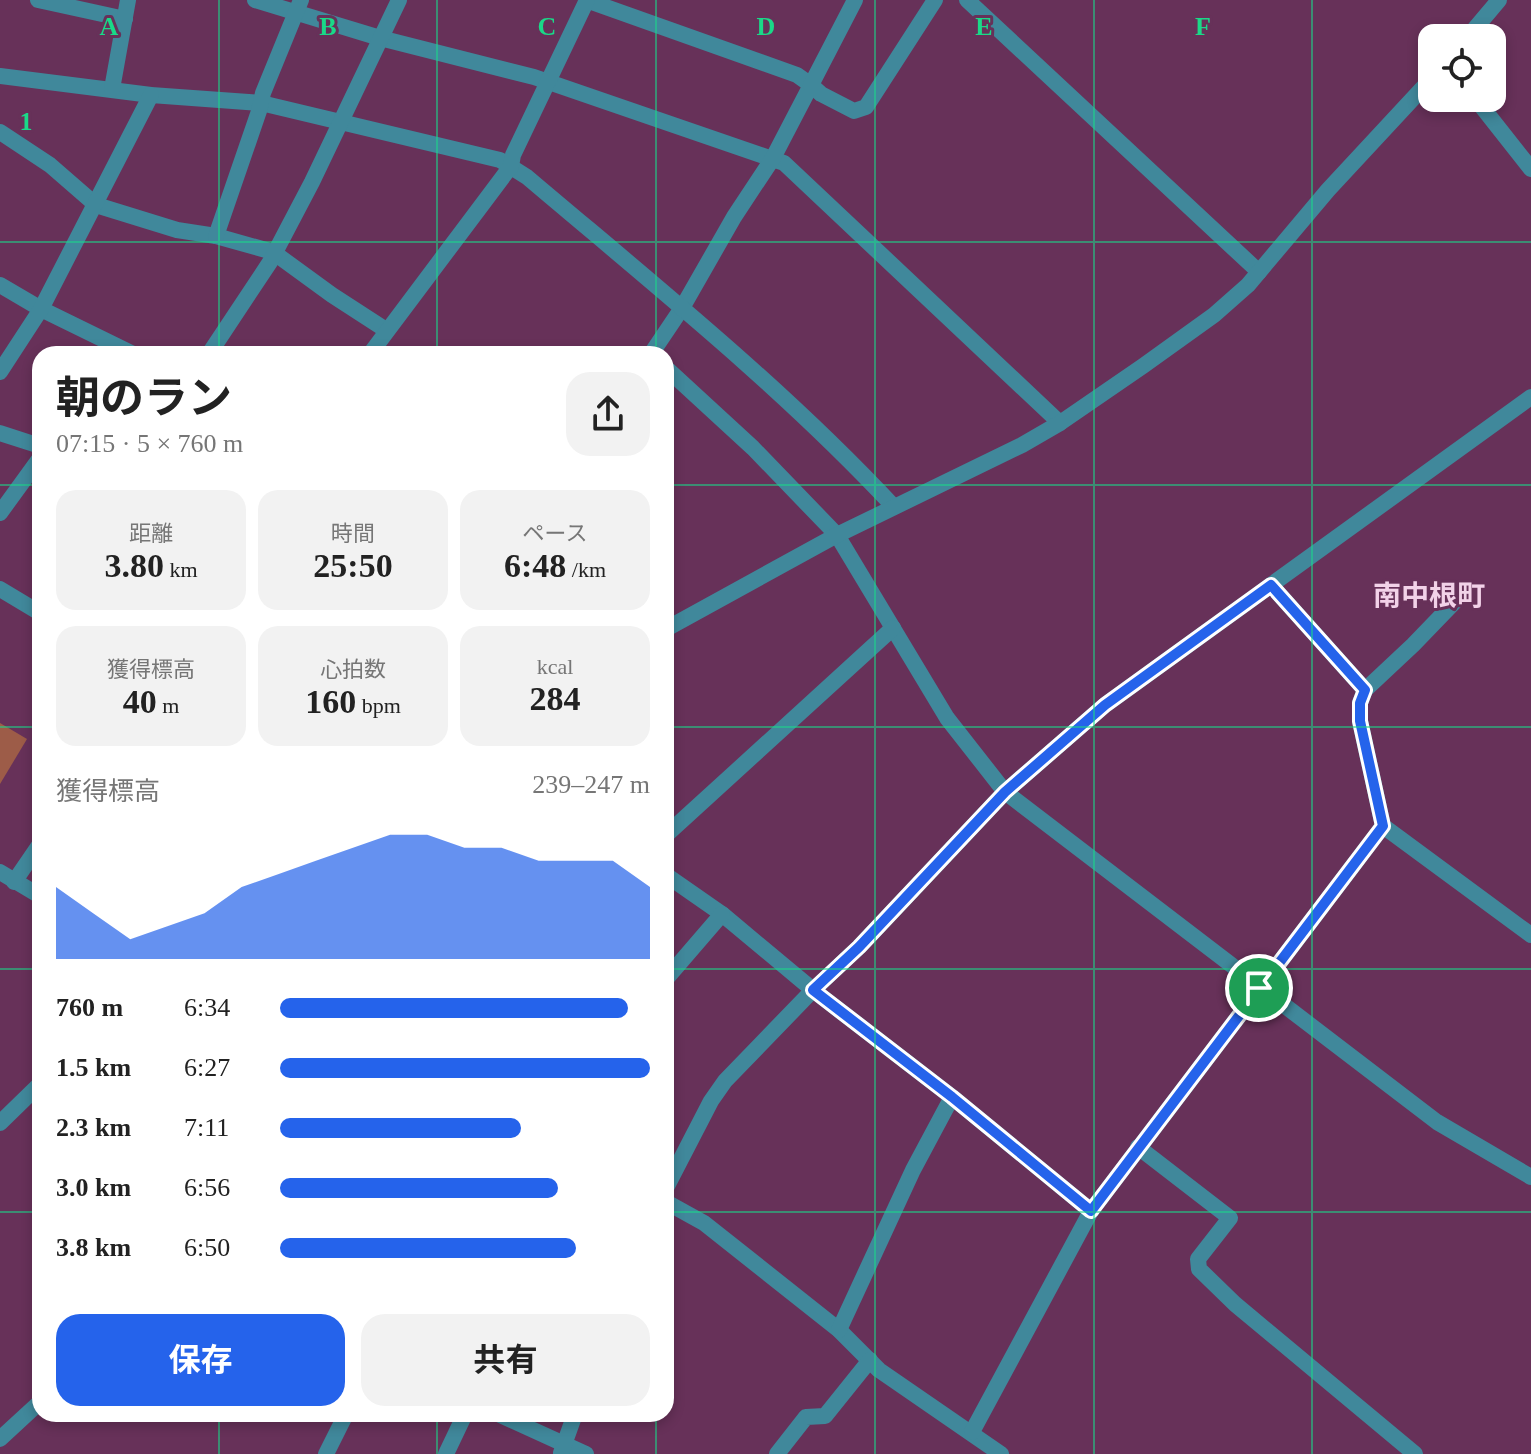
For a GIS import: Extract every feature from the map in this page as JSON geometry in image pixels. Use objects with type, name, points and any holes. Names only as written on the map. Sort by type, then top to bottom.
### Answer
[{"type":"street","points":[[38,0],[125,19]]},
{"type":"street","points":[[112,89],[128,0]]},
{"type":"street","points":[[255,0],[297,7],[380,38],[547,82],[784,163],[1060,423]]},
{"type":"street","points":[[214,346],[270,262],[399,0]]},
{"type":"street","points":[[375,346],[511,166],[586,0],[784,70],[850,110],[863,110],[935,0]]},
{"type":"street","points":[[656,346],[773,158],[855,0]]},
{"type":"street","points":[[967,0],[1259,272]]},
{"type":"street","points":[[1479,24],[1499,0]]},
{"type":"street","points":[[216,236],[297,7]]},
{"type":"street","points":[[0,76],[151,95],[261,103],[482,155],[511,166],[682,308],[812,425],[894,507]]},
{"type":"street","points":[[674,625],[837,535],[982,465],[1060,423],[1214,315],[1259,272],[1328,190],[1418,93]]},
{"type":"street","points":[[0,372],[41,309],[151,95]]},
{"type":"street","points":[[1486,112],[1531,169]]},
{"type":"street","points":[[0,132],[50,165],[96,205],[177,230],[216,236],[273,252],[386,330]]},
{"type":"street","points":[[0,285],[117,346]]},
{"type":"street","points":[[674,375],[753,448],[837,535],[947,718],[1005,792],[1437,1122],[1531,1177]]},
{"type":"street","points":[[674,1173],[711,1101],[725,1081],[859,947],[1005,792],[1105,705],[1531,397]]},
{"type":"street","points":[[0,433],[32,443]]},
{"type":"street","points":[[0,513],[32,469]]},
{"type":"street","points":[[1271,585],[1365,690]]},
{"type":"street","points":[[1468,588],[1365,690],[1360,703],[1360,721],[1383,826],[1531,935]]},
{"type":"street","points":[[0,589],[32,608]]},
{"type":"street","points":[[674,828],[893,628]]},
{"type":"street","points":[[972,1432],[1091,1211],[1383,826]]},
{"type":"street","points":[[32,852],[7,877],[32,891]]},
{"type":"street","points":[[674,881],[722,914],[1091,1211]]},
{"type":"street","points":[[674,970],[722,914]]},
{"type":"street","points":[[2,1118],[32,1091]]},
{"type":"street","points":[[839,1330],[913,1170],[952,1097]]},
{"type":"street","points":[[1138,1147],[1230,1218],[1198,1259],[1199,1269],[1235,1304],[1415,1454]]},
{"type":"street","points":[[674,1206],[704,1223],[839,1330],[879,1370],[1001,1454]]},
{"type":"street","points":[[777,1454],[806,1417],[825,1416],[870,1360]]},
{"type":"street","points":[[0,1439],[32,1409]]},
{"type":"street","points":[[326,1454],[342,1422]]},
{"type":"street","points":[[446,1454],[461,1422]]},
{"type":"street","points":[[512,1422],[563,1450],[586,1454]]},
{"type":"street","points":[[563,1450],[572,1422]]},
{"type":"shaded area","points":[[0,723],[27,739],[0,784]]},
{"type":"district","name":"南中根町","points":[[1429,595]]},
{"type":"route","points":[[1271,585],[1365,690],[1360,703],[1360,721],[1383,826],[1259,988],[1091,1211],[952,1097],[813,990],[859,947],[1005,792],[1105,705],[1271,585]]}]
